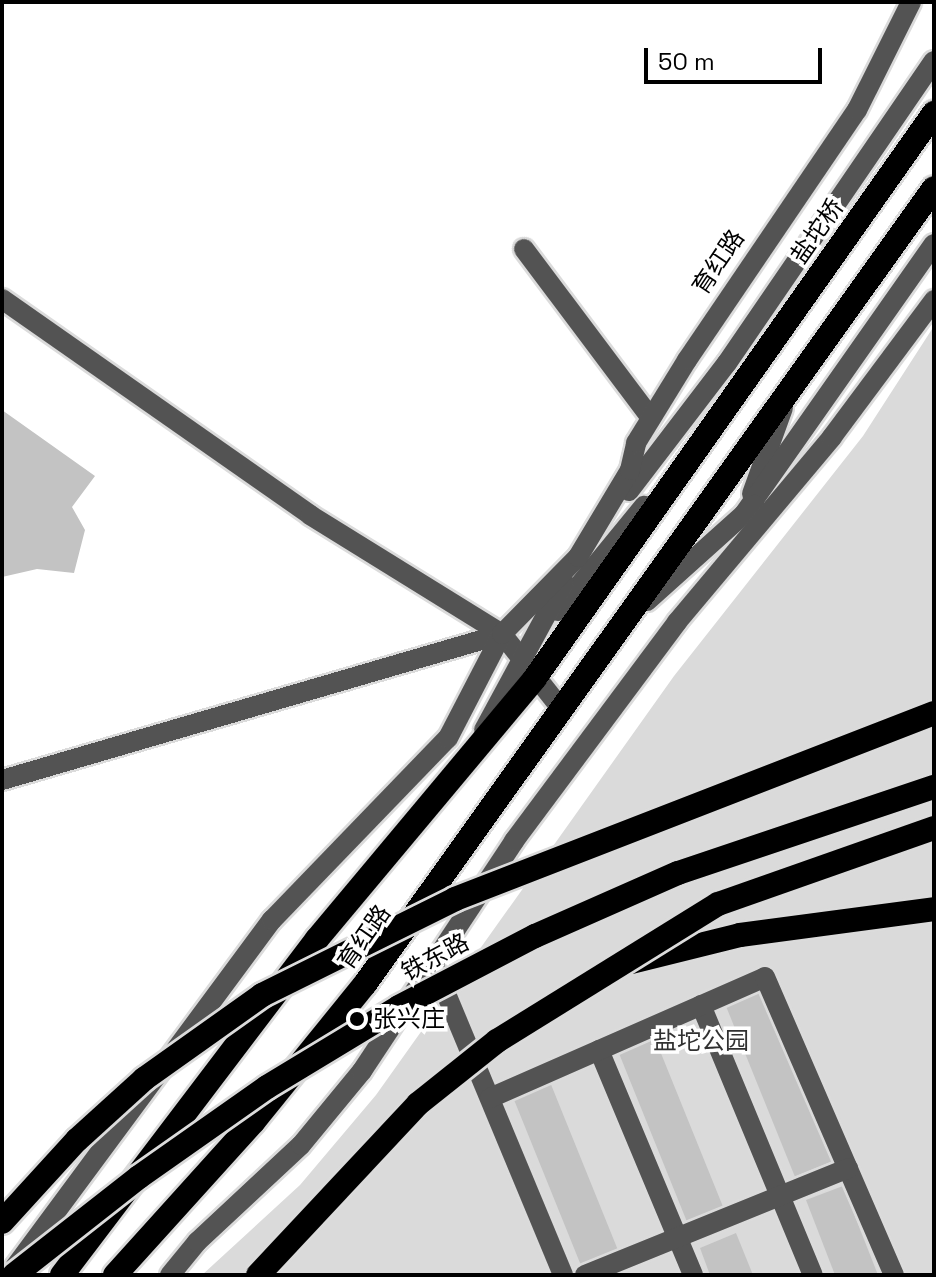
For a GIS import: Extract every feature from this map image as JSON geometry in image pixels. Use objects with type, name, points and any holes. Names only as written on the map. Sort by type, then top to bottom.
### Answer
[{"type":"highway","name":"盐坨桥","points":[[746,381],[934,113]]},
{"type":"highway","points":[[785,403],[934,188]]},
{"type":"highway","name":"育红路","points":[[62,1275],[308,950],[535,678],[746,381]]},
{"type":"highway","name":"育红路","points":[[115,1275],[254,1121],[365,984],[559,706],[635,612],[785,403]]},
{"type":"highway","points":[[2,1222],[77,1140],[144,1079],[262,995],[455,899],[934,713]]},
{"type":"highway","name":"铁东路","points":[[11,1275],[139,1177],[267,1087],[399,1007],[535,936],[678,873],[934,787]]},
{"type":"highway","points":[[258,1275],[418,1104],[497,1041],[718,904],[934,828]]},
{"type":"highway","points":[[599,975],[712,941],[934,909]]},
{"type":"street","name":"育红路","points":[[474,752],[519,659],[630,470],[636,443],[735,285],[857,110],[904,7]]},
{"type":"street","name":"育红路","points":[[448,738],[502,634],[578,557],[727,363],[934,61]]},
{"type":"street","name":"育红路","points":[[677,622],[744,514],[808,429],[934,244]]},
{"type":"street","points":[[524,249],[651,418]]},
{"type":"street","points":[[2,299],[310,515],[502,634],[559,706]]},
{"type":"street","name":"育红路","points":[[170,1275],[197,1242],[301,1145],[362,1071],[514,841],[677,622],[832,437],[934,300]]},
{"type":"street","name":"育红路","points":[[11,1275],[272,920],[448,738],[519,659],[746,381]]},
{"type":"street","name":"育红路","points":[[744,514],[785,403]]},
{"type":"street","name":"育红路","points":[[635,612],[832,437]]},
{"type":"street","points":[[2,780],[351,674],[502,634]]},
{"type":"street","points":[[434,965],[563,1275]]},
{"type":"street","points":[[490,1098],[765,977],[894,1275]]},
{"type":"street","points":[[701,1005],[813,1275]]},
{"type":"street","points":[[599,1050],[693,1275]]},
{"type":"street","points":[[585,1275],[848,1168]]},
{"type":"green space","name":"盐坨公园","points":[[934,326],[934,1275],[202,1275],[300,1185],[376,1095],[674,676],[863,436]]},
{"type":"building","points":[[2,410],[95,476],[72,507],[85,530],[74,573],[37,569],[2,577]]},
{"type":"building","points":[[763,991],[832,1162],[795,1177],[726,1006]]},
{"type":"building","points":[[654,1036],[723,1207],[687,1221],[618,1051]]},
{"type":"building","points":[[550,1082],[619,1253],[582,1268],[513,1097]]},
{"type":"building","points":[[843,1186],[878,1275],[835,1275],[806,1200]]},
{"type":"building","points":[[736,1233],[753,1275],[710,1275],[700,1248]]},
{"type":"place","name":"张兴庄","points":[[357,1019]]}]
